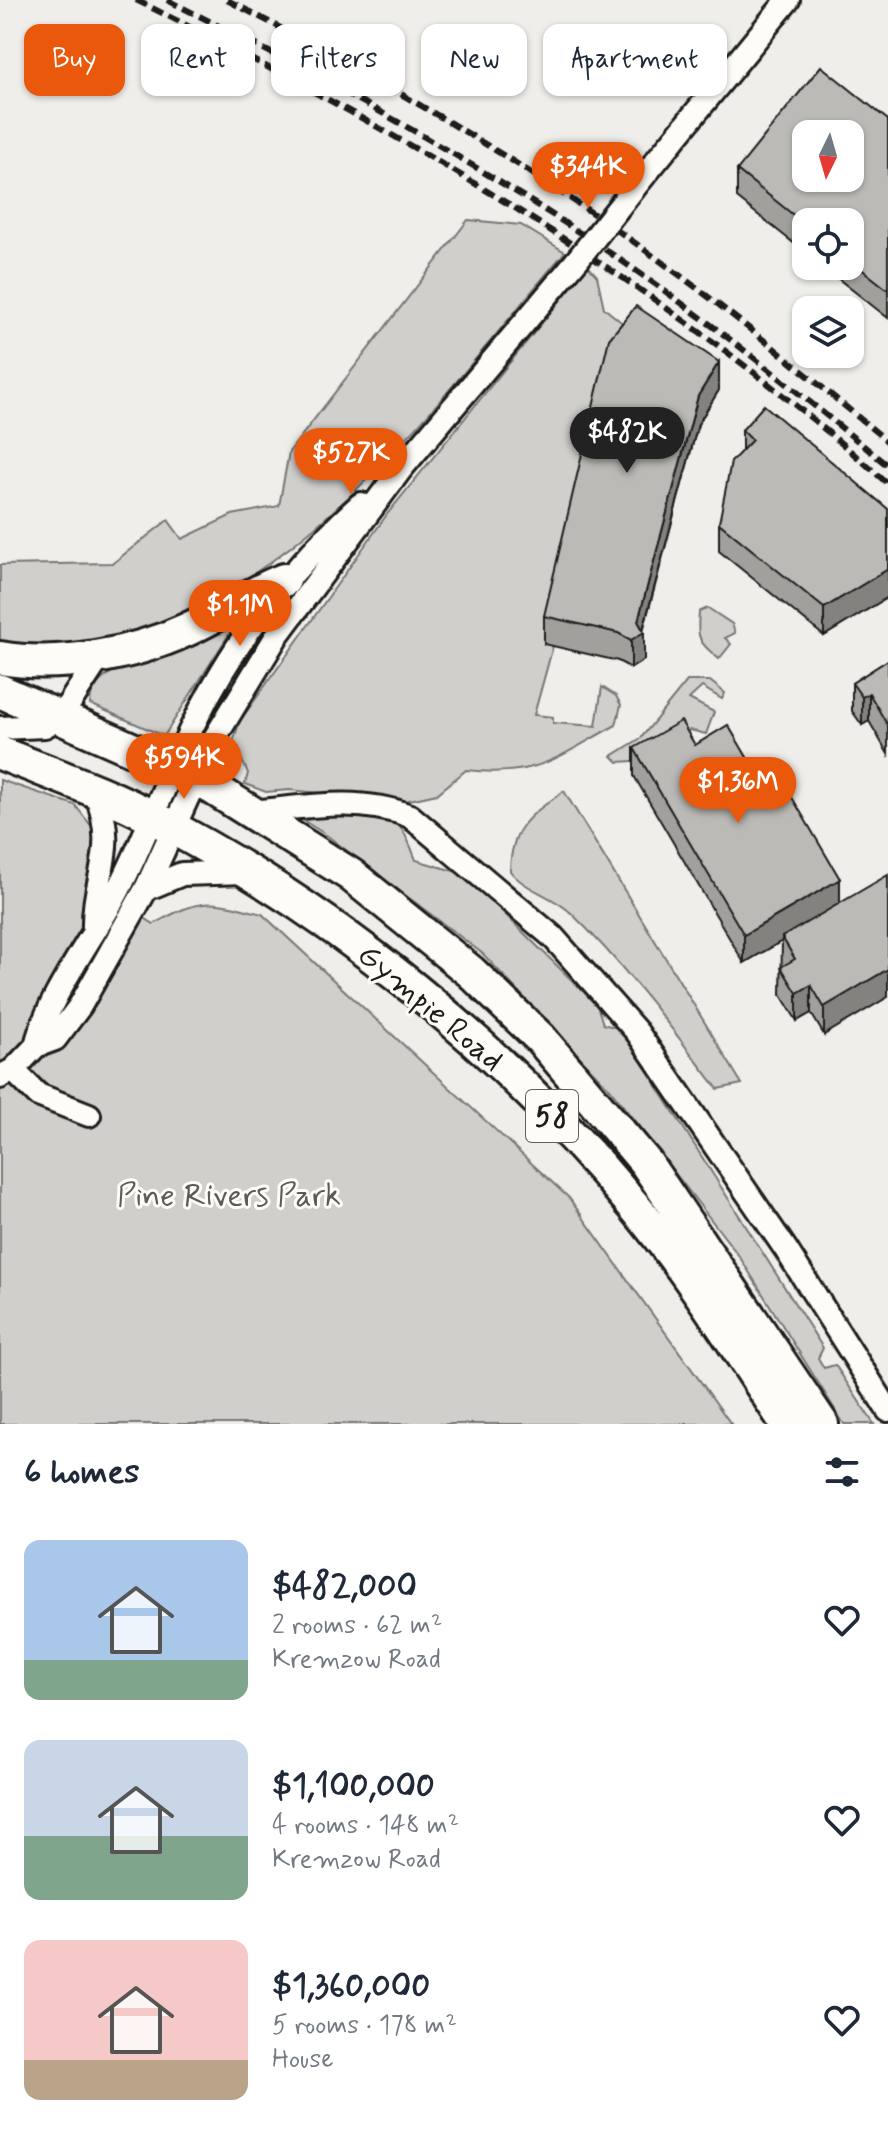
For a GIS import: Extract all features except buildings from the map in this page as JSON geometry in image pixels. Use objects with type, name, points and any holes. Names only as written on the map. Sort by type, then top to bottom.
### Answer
[{"type":"highway","points":[[0,658],[58,660],[101,655],[183,632],[284,580]]},
{"type":"highway","name":"Gympie Road","points":[[0,691],[184,772],[351,875],[414,923],[540,1038],[646,1163],[822,1424]]},
{"type":"highway","name":"Gympie Road","points":[[0,753],[164,823],[252,873],[329,925],[438,1007],[532,1094],[633,1205],[677,1261],[787,1424]]},
{"type":"street","points":[[184,772],[247,679],[401,469],[578,259],[788,0]]},
{"type":"street","points":[[89,1115],[38,1095],[6,1073],[36,1046],[55,1039],[80,1006],[146,889],[164,823],[236,646],[284,580],[314,547],[401,469]]},
{"type":"street","points":[[0,728],[45,726],[61,716],[101,655]]},
{"type":"street","points":[[94,937],[93,907],[108,848],[105,816],[96,793]]},
{"type":"street","points":[[252,812],[334,805],[389,807],[410,816],[553,937],[637,1032],[785,1248],[888,1410]]},
{"type":"street","points":[[36,1046],[41,1021],[164,823]]},
{"type":"street","points":[[146,889],[182,874],[252,873]]},
{"type":"green space","points":[[468,220],[521,225],[565,252],[421,422],[369,477],[314,528],[255,573],[192,610],[124,638],[84,645],[0,646],[0,565],[113,563],[168,520],[182,539],[232,515],[279,506],[289,452]]},
{"type":"green space","points":[[588,266],[597,276],[604,308],[636,334],[545,644],[553,646],[534,715],[553,717],[553,723],[596,726],[602,687],[616,696],[621,705],[616,725],[545,763],[511,771],[466,770],[437,794],[405,801],[289,790],[266,792],[245,784],[248,773],[233,742],[240,721],[388,513]]},
{"type":"green space","points":[[708,608],[732,624],[735,633],[725,638],[731,644],[719,659],[703,644],[699,634],[699,612]]},
{"type":"green space","points":[[228,625],[233,628],[164,736],[90,704],[95,688],[108,675],[126,665],[194,642]]},
{"type":"green space","points":[[687,681],[710,681],[725,693],[722,699],[702,687],[689,699],[714,712],[706,734],[690,730],[649,751],[648,760],[618,762],[612,756],[641,738]]},
{"type":"green space","name":"Pine Rivers Park","points":[[0,780],[75,805],[96,832],[88,882],[154,924],[184,909],[206,904],[262,914],[569,1198],[731,1424],[0,1424]]},
{"type":"green space","points":[[564,791],[742,1084],[718,1089],[648,998],[591,933],[564,907],[516,878],[510,871],[514,843],[524,824]]},
{"type":"green space","points":[[348,812],[376,815],[393,821],[405,834],[416,860],[464,874],[597,1005],[603,1024],[621,1029],[823,1348],[818,1358],[824,1368],[835,1365],[874,1424],[844,1424],[739,1256],[610,1089],[483,954],[325,834],[299,818]]},
{"type":"railway","points":[[136,0],[335,103],[528,216],[714,342],[888,484]]},
{"type":"railway","points":[[167,0],[398,122],[565,223],[722,334],[888,466]]},
{"type":"railway","points":[[227,0],[440,117],[595,215],[738,320],[888,442]]}]
